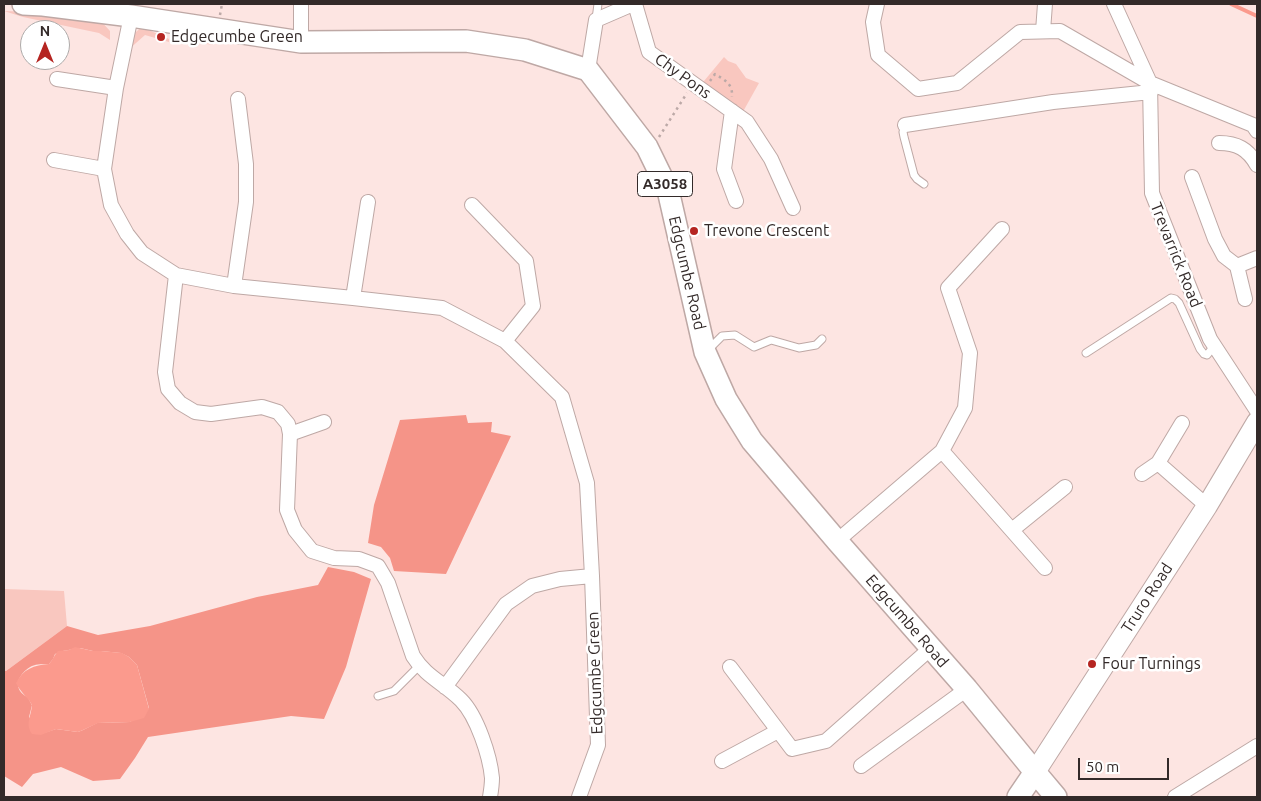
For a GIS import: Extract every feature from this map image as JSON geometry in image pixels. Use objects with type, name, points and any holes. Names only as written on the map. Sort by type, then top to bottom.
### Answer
[{"type":"main road","points":[[23,4],[131,16],[152,16],[301,42],[466,41],[525,50],[588,70]]},
{"type":"main road","name":"Edgcumbe Road","points":[[588,70],[647,147],[668,190],[706,352],[726,399],[752,441],[931,648],[1056,797]]},
{"type":"main road","name":"Truro Road","points":[[1018,797],[1207,506],[1256,423]]},
{"type":"street","points":[[301,42],[302,4]]},
{"type":"street","points":[[588,70],[596,20],[634,4]]},
{"type":"street","name":"Chy Pons","points":[[634,4],[649,52],[747,122],[771,158],[793,208]]},
{"type":"street","points":[[877,4],[873,22],[878,55],[918,89],[957,83],[1020,32],[1060,31],[1151,87],[1253,125],[1257,131]]},
{"type":"street","points":[[1043,32],[1044,4]]},
{"type":"street","points":[[1114,4],[1151,87]]},
{"type":"street","name":"Edgcumbe Green","points":[[131,16],[116,88],[104,169],[111,205],[127,234],[142,253],[176,275],[234,286],[442,308],[504,340],[562,397],[587,483],[592,576],[598,745],[579,797]]},
{"type":"street","points":[[57,79],[116,88]]},
{"type":"street","points":[[905,126],[1151,87]]},
{"type":"street","name":"Trevarrick Road","points":[[1151,87],[1152,193],[1210,339],[1256,423]]},
{"type":"street","points":[[234,286],[246,202],[246,164],[238,99]]},
{"type":"street","points":[[732,111],[724,169],[736,201]]},
{"type":"street","points":[[1219,143],[1231,143],[1242,148],[1253,157],[1257,164]]},
{"type":"street","points":[[54,160],[104,169]]},
{"type":"street","points":[[1192,177],[1215,239],[1224,256],[1237,266],[1245,298]]},
{"type":"street","points":[[352,298],[368,202]]},
{"type":"street","points":[[472,205],[526,261],[533,306],[504,340]]},
{"type":"street","points":[[837,541],[942,451],[966,408],[970,353],[948,288],[1002,228]]},
{"type":"street","points":[[1237,266],[1257,258]]},
{"type":"street","points":[[176,275],[165,372],[168,389],[180,403],[195,412],[211,414],[262,408],[278,412],[288,424],[290,434],[287,510],[294,530],[312,551],[334,558],[359,559],[378,566],[388,583],[413,656],[419,666],[461,701],[471,713],[488,754],[492,780],[490,797]]},
{"type":"street","points":[[290,434],[324,422]]},
{"type":"street","points":[[1142,474],[1158,463],[1182,423]]},
{"type":"street","points":[[942,451],[1045,568]]},
{"type":"street","points":[[1158,463],[1207,506]]},
{"type":"street","points":[[1012,530],[1065,487]]},
{"type":"street","points":[[445,687],[506,604],[532,586],[560,579],[592,576]]},
{"type":"street","points":[[730,667],[792,749],[826,741],[931,648]]},
{"type":"street","points":[[861,766],[966,689]]},
{"type":"street","points":[[722,761],[778,731]]},
{"type":"street","points":[[1175,797],[1257,746]]},
{"type":"lane","points":[[596,20],[598,4]]},
{"type":"lane","points":[[905,126],[903,132],[914,175],[924,184]]},
{"type":"lane","points":[[1086,353],[1171,298],[1174,298],[1179,303],[1204,354],[1207,355],[1214,346]]},
{"type":"lane","points":[[706,352],[722,336],[735,335],[754,347],[771,340],[799,348],[816,345],[822,339]]},
{"type":"lane","points":[[378,696],[394,692],[419,666]]},
{"type":"path","points":[[656,141],[694,84]]},
{"type":"shaded area","points":[[4,11],[61,13],[99,19],[110,31],[110,40],[99,33],[70,27],[70,20],[37,20]]},
{"type":"shaded area","points":[[142,27],[169,39],[169,42],[145,35],[127,51],[131,36]]},
{"type":"shaded area","points":[[183,34],[213,37],[213,45],[183,40]]},
{"type":"shaded area","points":[[724,57],[736,64],[746,78],[759,83],[740,117],[699,87]]},
{"type":"shaded area","points":[[466,415],[468,423],[492,422],[491,432],[511,436],[446,574],[394,571],[390,558],[381,547],[368,543],[374,505],[400,420]]},
{"type":"shaded area","points":[[328,567],[354,572],[371,579],[346,667],[324,719],[291,716],[148,737],[120,779],[93,781],[61,767],[33,774],[22,787],[4,776],[4,671],[67,626],[98,635],[150,626],[257,597],[318,585]],"holes":[[[80,648],[121,653],[129,657],[137,665],[149,708],[130,722],[97,723],[78,732],[56,729],[41,734],[29,717],[32,705],[19,689],[18,682],[21,676],[32,666],[49,664],[55,654]]]},
{"type":"shaded area","points":[[4,589],[64,591],[67,626],[6,671],[4,671]]},
{"type":"shaded area","points":[[75,647],[93,651],[122,653],[137,665],[149,709],[144,718],[130,722],[98,723],[78,732],[56,729],[41,735],[32,734],[29,724],[32,705],[16,683],[26,671],[38,665],[49,664],[58,651],[69,650]]},
{"type":"waterway","points":[[1231,4],[1257,16]]},
{"type":"place","name":"Edgecumbe Green","points":[[161,37]]},
{"type":"place","name":"Trevone Crescent","points":[[694,231]]},
{"type":"place","name":"Four Turnings","points":[[1092,664]]}]
